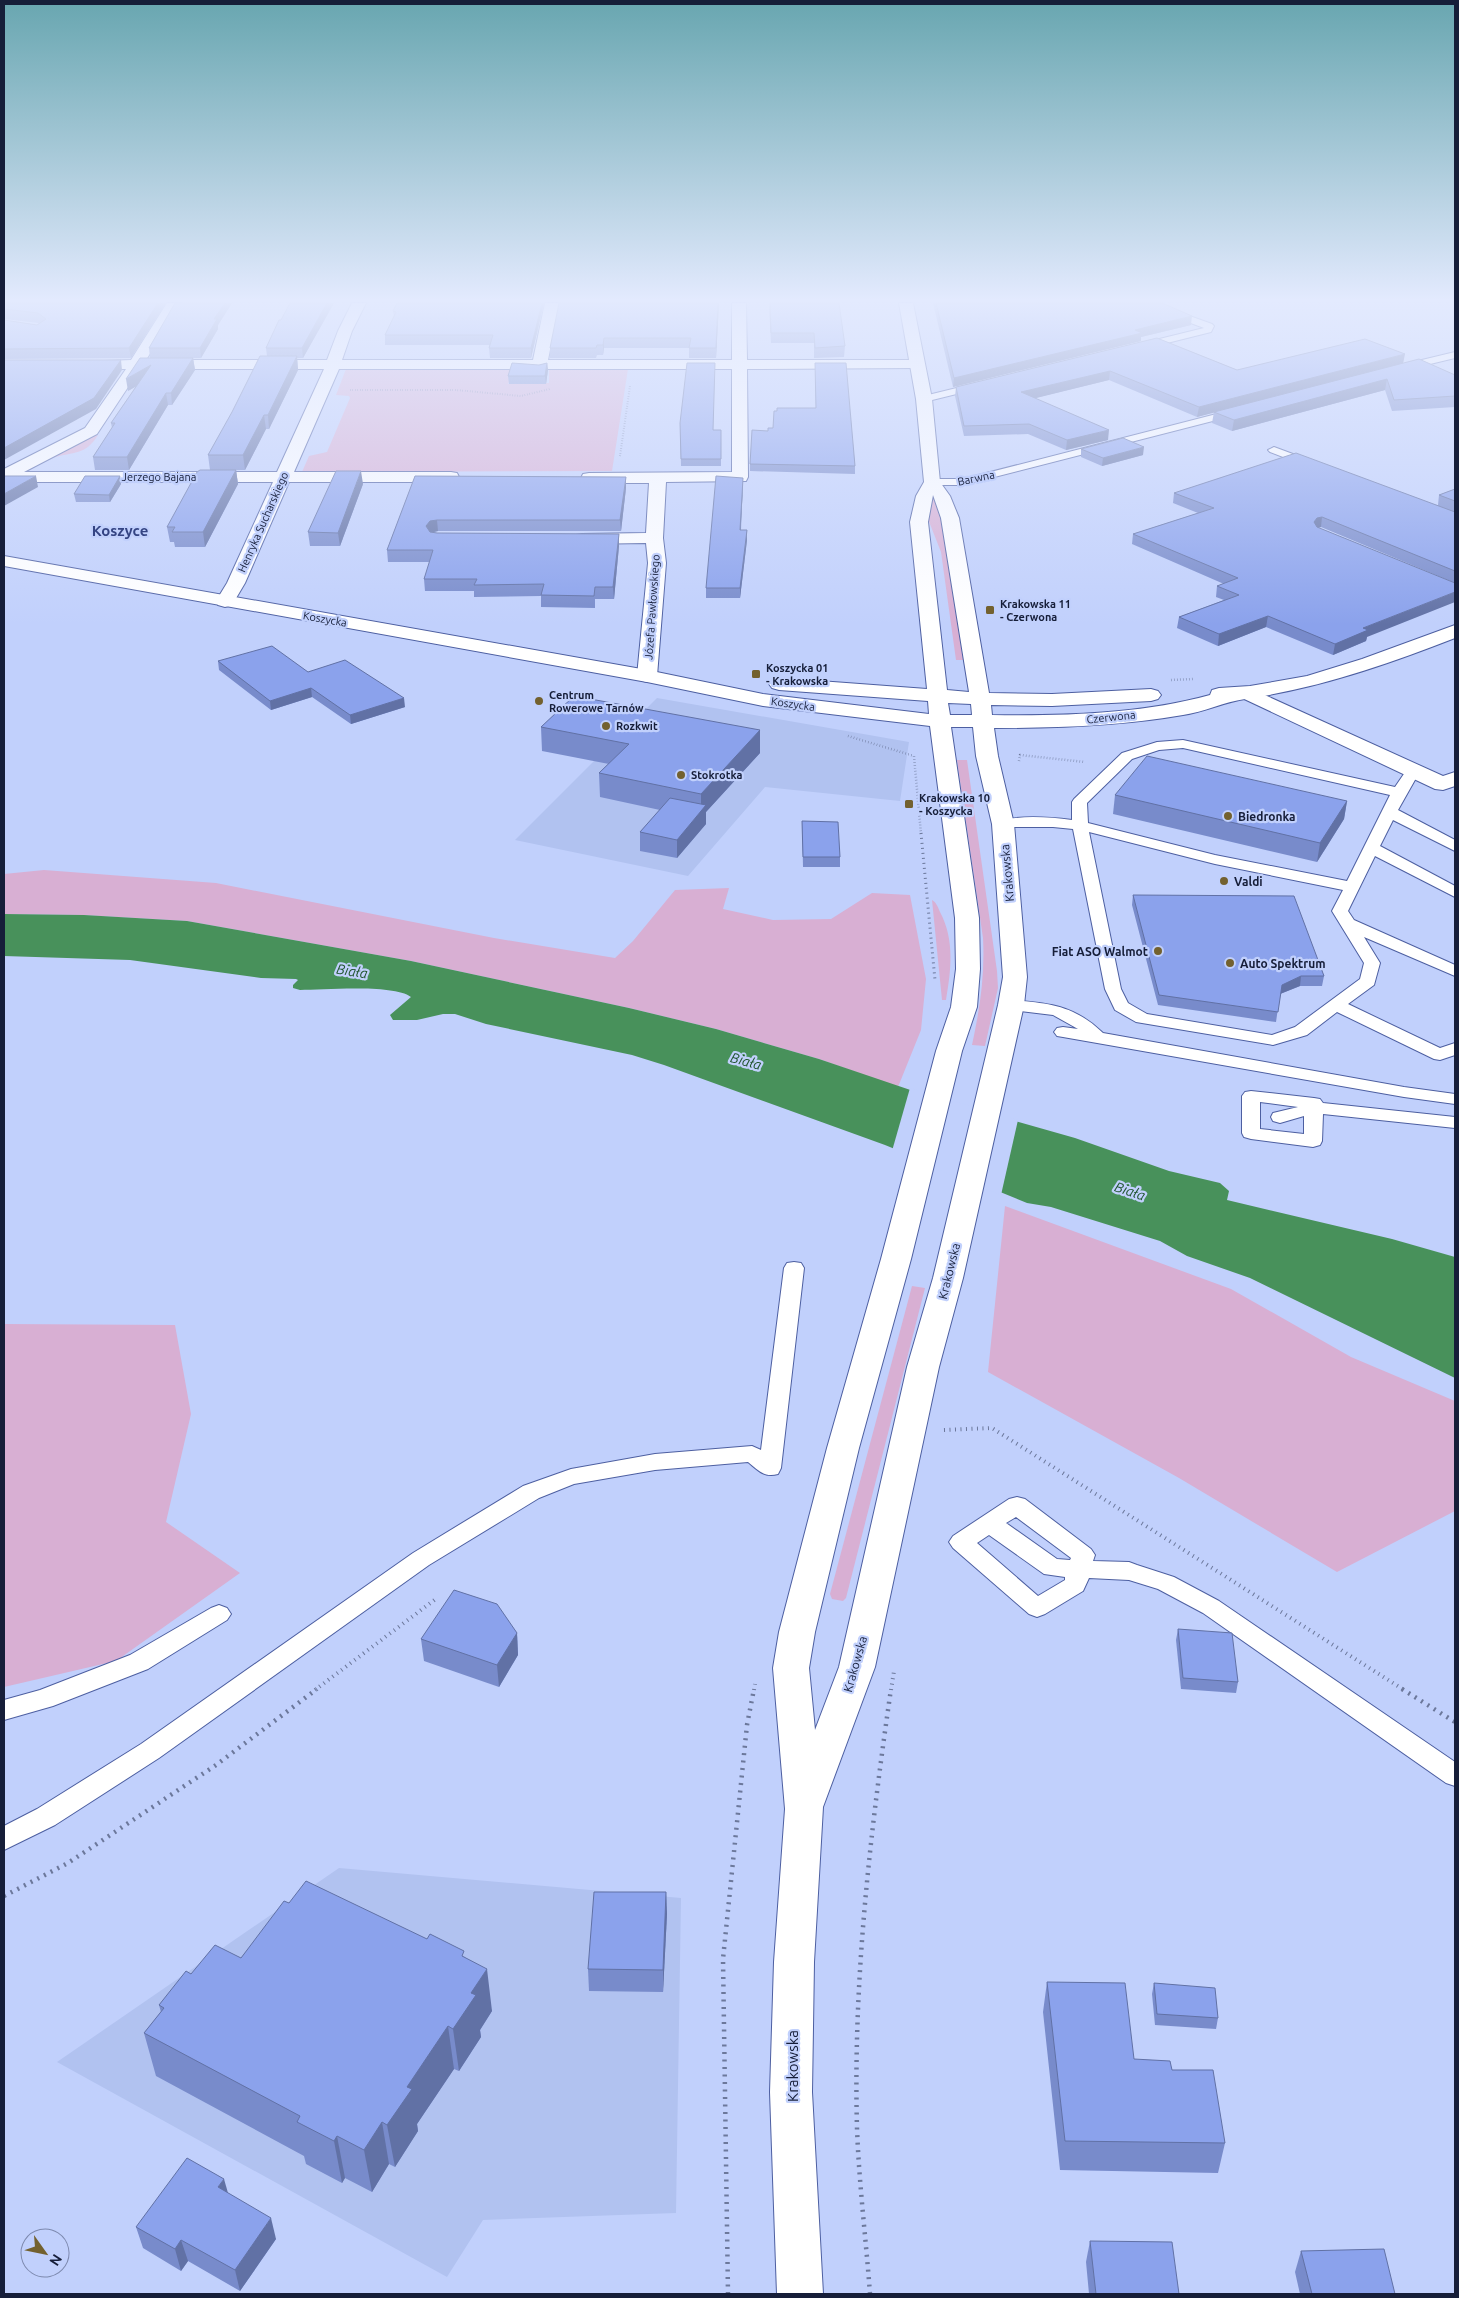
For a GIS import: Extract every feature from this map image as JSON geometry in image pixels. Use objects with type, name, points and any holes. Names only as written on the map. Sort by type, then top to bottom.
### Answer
[{"type":"street","points":[[4,476],[90,431],[104,410]]},
{"type":"street","name":"Henryka Sucharskiego","points":[[225,601],[236,583],[313,410]]},
{"type":"street","points":[[569,478],[740,478],[740,410]]},
{"type":"street","name":"Krakowska","points":[[804,1809],[857,1666],[923,1367],[948,1278],[998,1068],[1015,977],[1003,824],[986,756],[976,666],[950,518],[942,496],[932,482],[925,410]]},
{"type":"street","name":"Jerzego Bajana","points":[[4,476],[471,477]]},
{"type":"street","name":"Józefa Pawłowskiego","points":[[647,676],[657,563],[654,538],[658,478]]},
{"type":"street","name":"Krakowska","points":[[800,2294],[791,2092],[794,1962],[804,1809],[791,1668],[792,1659],[843,1448],[896,1259],[949,1051],[964,1007],[968,969],[967,918],[940,721],[919,522],[924,496],[932,482]]},
{"type":"street","points":[[563,539],[654,538]]},
{"type":"street","name":"Koszycka","points":[[4,561],[647,676],[763,700],[940,721]]},
{"type":"street","name":"Czerwona","points":[[981,722],[1061,722],[1183,709],[1242,693],[1321,678],[1375,662],[1453,634]]},
{"type":"street","name":"Koszycka","points":[[647,676],[938,697]]},
{"type":"street","points":[[1242,693],[1413,771],[1449,781]]},
{"type":"street","name":"Czerwona","points":[[980,699],[1052,700],[1242,693]]},
{"type":"street","points":[[938,697],[980,699]]},
{"type":"street","points":[[940,721],[981,722]]},
{"type":"lane","name":"Barwna","points":[[932,482],[963,482],[1240,410]]},
{"type":"lane","points":[[1274,450],[1329,470]]},
{"type":"lane","points":[[1399,792],[1183,744],[1149,748],[1127,756],[1079,802],[1080,824],[1113,989],[1121,1006],[1142,1018],[1273,1040],[1301,1031],[1368,981],[1372,963],[1340,911],[1399,792],[1413,771]]},
{"type":"lane","points":[[1390,812],[1455,846]]},
{"type":"lane","points":[[1003,824],[1028,820],[1080,824],[1197,856],[1352,887]]},
{"type":"lane","points":[[1371,848],[1455,892]]},
{"type":"lane","points":[[1349,924],[1455,971]]},
{"type":"lane","points":[[1011,1005],[1041,1007],[1076,1016],[1097,1037]]},
{"type":"lane","points":[[1335,1006],[1440,1055],[1455,1048]]},
{"type":"lane","points":[[1063,1032],[1451,1098]]},
{"type":"lane","points":[[1280,1117],[1315,1108],[1455,1123]]},
{"type":"lane","points":[[4,1839],[46,1818],[150,1751],[421,1559],[531,1492],[571,1477],[655,1462],[752,1454],[770,1468],[794,1268]]},
{"type":"lane","points":[[1017,1505],[1083,1554],[1079,1570],[1075,1585],[1037,1608],[961,1542],[1017,1505]]},
{"type":"lane","points":[[992,1525],[1052,1568],[1129,1571],[1166,1583],[1211,1608],[1455,1776]]},
{"type":"lane","points":[[4,1710],[44,1699],[139,1662],[219,1614]]},
{"type":"path","points":[[619,464],[627,410]]},
{"type":"path","points":[[1020,755],[1116,766]]},
{"type":"path","points":[[914,756],[935,981]]},
{"type":"path","points":[[941,1438],[945,1421]]},
{"type":"path","points":[[943,1430],[992,1428],[1455,1722]]},
{"type":"path","points":[[4,1896],[68,1863],[216,1765],[437,1598]]},
{"type":"path","points":[[870,2294],[857,2130],[858,2017],[863,1920],[872,1822],[896,1662]]},
{"type":"shaded area","points":[[345,410],[622,410],[612,471],[302,472],[309,456],[327,452]]},
{"type":"shaded area","points":[[98,435],[84,450],[53,458],[93,436]]},
{"type":"shaded area","points":[[936,490],[963,660],[956,660],[941,552],[928,519],[929,491]]},
{"type":"shaded area","points":[[657,698],[909,742],[900,801],[765,787],[688,876],[515,840]]},
{"type":"shaded area","points":[[957,760],[967,760],[997,971],[998,988],[985,1046],[972,1045],[981,991],[983,938]]},
{"type":"shaded area","points":[[44,870],[216,883],[494,938],[615,958],[633,941],[675,890],[729,888],[723,909],[773,920],[831,919],[872,893],[910,895],[926,979],[921,1030],[898,1087],[819,1059],[716,1029],[629,1008],[411,961],[187,921],[84,915],[4,914],[4,874]]},
{"type":"shaded area","points":[[932,900],[937,905],[945,923],[950,945],[950,967],[946,1000],[942,1000]]},
{"type":"shaded area","points":[[1005,1206],[1231,1289],[1351,1357],[1455,1401],[1455,1511],[1337,1572],[1179,1478],[988,1372]]},
{"type":"shaded area","points":[[912,1286],[925,1288],[846,1598],[843,1601],[832,1599],[830,1594]]},
{"type":"shaded area","points":[[4,1324],[175,1325],[191,1414],[166,1522],[240,1573],[116,1661],[4,1687]]},
{"type":"shaded area","points":[[339,1868],[681,1898],[676,2213],[483,2220],[447,2277],[57,2062]]},
{"type":"water","name":"Biała","points":[[4,914],[84,915],[187,921],[411,961],[629,1008],[716,1029],[819,1059],[934,1098],[1075,1138],[1169,1171],[1220,1183],[1229,1191],[1227,1200],[1392,1239],[1455,1257],[1455,1378],[1250,1278],[1187,1256],[1160,1241],[1051,1207],[1027,1203],[885,1145],[664,1065],[632,1055],[486,1024],[455,1014],[443,1014],[417,1020],[393,1020],[390,1015],[411,997],[389,990],[300,990],[293,988],[293,985],[298,980],[296,979],[261,978],[130,960],[4,956]]},
{"type":"pier","points":[[910,1088],[1018,1120],[1001,1195],[892,1151]]},
{"type":"building","points":[[4,410],[72,410],[4,448]]},
{"type":"building","points":[[120,410],[155,410],[127,457],[93,457],[115,423],[111,423]]},
{"type":"building","points":[[233,410],[270,410],[268,415],[264,415],[243,455],[208,455]]},
{"type":"building","points":[[681,410],[714,410],[713,430],[721,430],[721,459],[681,459]]},
{"type":"building","points":[[850,410],[855,466],[750,464],[752,430],[768,431],[768,428],[773,428],[774,411]]},
{"type":"building","points":[[961,410],[1063,410],[1109,430],[1067,440],[1029,424],[964,426]]},
{"type":"building","points":[[1221,410],[1270,410],[1234,420],[1214,412]]},
{"type":"building","points":[[1123,438],[1144,447],[1103,458],[1081,449]]},
{"type":"building","points":[[1296,453],[1455,512],[1455,571],[1322,517],[1317,518],[1314,522],[1317,527],[1455,583],[1455,592],[1363,628],[1368,630],[1335,644],[1268,616],[1219,634],[1179,617],[1239,595],[1217,586],[1238,578],[1133,534],[1214,508],[1174,493]]},
{"type":"building","points":[[200,470],[236,470],[203,532],[172,532],[175,527],[167,527],[197,472]]},
{"type":"building","points":[[336,471],[361,471],[338,533],[308,532]]},
{"type":"building","points":[[4,476],[36,476],[4,494]]},
{"type":"building","points":[[85,476],[120,476],[109,495],[74,494]]},
{"type":"building","points":[[415,476],[626,477],[620,520],[437,520],[430,521],[426,526],[430,532],[437,533],[619,534],[613,587],[595,587],[594,596],[541,595],[544,584],[474,585],[477,579],[424,579],[433,550],[387,550]]},
{"type":"building","points":[[716,476],[743,478],[740,530],[747,530],[740,588],[706,588]]},
{"type":"building","points":[[1455,489],[1455,501],[1439,495]]},
{"type":"building","points":[[272,646],[308,672],[345,660],[404,698],[350,715],[311,688],[270,701],[218,661]]},
{"type":"building","points":[[574,696],[760,730],[701,794],[599,773],[629,744],[541,727]]},
{"type":"building","points":[[1147,756],[1347,801],[1320,843],[1115,795]]},
{"type":"building","points":[[670,798],[706,805],[677,840],[640,832]]},
{"type":"building","points":[[802,821],[838,822],[840,857],[803,857]]},
{"type":"building","name":"Auto Spektrum","points":[[1133,895],[1294,896],[1324,976],[1301,976],[1282,985],[1278,1012],[1159,995]]},
{"type":"building","points":[[454,1590],[497,1604],[517,1633],[497,1665],[421,1639]]},
{"type":"building","points":[[1178,1629],[1232,1633],[1238,1682],[1183,1678]]},
{"type":"building","points":[[306,1881],[427,1939],[430,1934],[464,1951],[462,1956],[487,1969],[471,1993],[476,1995],[453,2029],[448,2026],[407,2087],[412,2089],[387,2125],[382,2122],[364,2150],[337,2136],[334,2141],[297,2122],[300,2116],[144,2033],[164,2008],[159,2005],[186,1971],[191,1974],[215,1945],[241,1958],[284,1901],[289,1903]]},
{"type":"building","points":[[594,1892],[666,1892],[663,1970],[588,1969]]},
{"type":"building","points":[[1047,1982],[1125,1983],[1134,2059],[1170,2061],[1172,2070],[1213,2070],[1225,2143],[1065,2141]]},
{"type":"building","points":[[1154,1983],[1215,1988],[1218,2018],[1157,2014]]},
{"type":"building","points":[[187,2158],[224,2179],[218,2187],[271,2218],[235,2270],[181,2240],[175,2249],[136,2227]]},
{"type":"building","points":[[1090,2241],[1172,2242],[1179,2294],[1096,2294]]},
{"type":"building","points":[[1384,2249],[1395,2294],[1312,2294],[1301,2251]]},
{"type":"place","name":"Krakowska 11 - Czerwona","points":[[990,610]]},
{"type":"place","name":"Koszycka 01 - Krakowska","points":[[756,674]]},
{"type":"place","name":"Centrum Rowerowe Tarnów","points":[[539,701]]},
{"type":"place","name":"Rozkwit","points":[[606,726]]},
{"type":"place","name":"Stokrotka","points":[[681,775]]},
{"type":"place","name":"Krakowska 10 - Koszycka","points":[[909,804]]},
{"type":"place","name":"Biedronka","points":[[1228,816]]},
{"type":"place","name":"Valdi","points":[[1224,881]]},
{"type":"place","name":"Fiat ASO Walmot","points":[[1158,951]]},
{"type":"place","name":"Auto Spektrum","points":[[1230,963]]},
{"type":"district","name":"Koszyce","points":[[120,530]]}]
